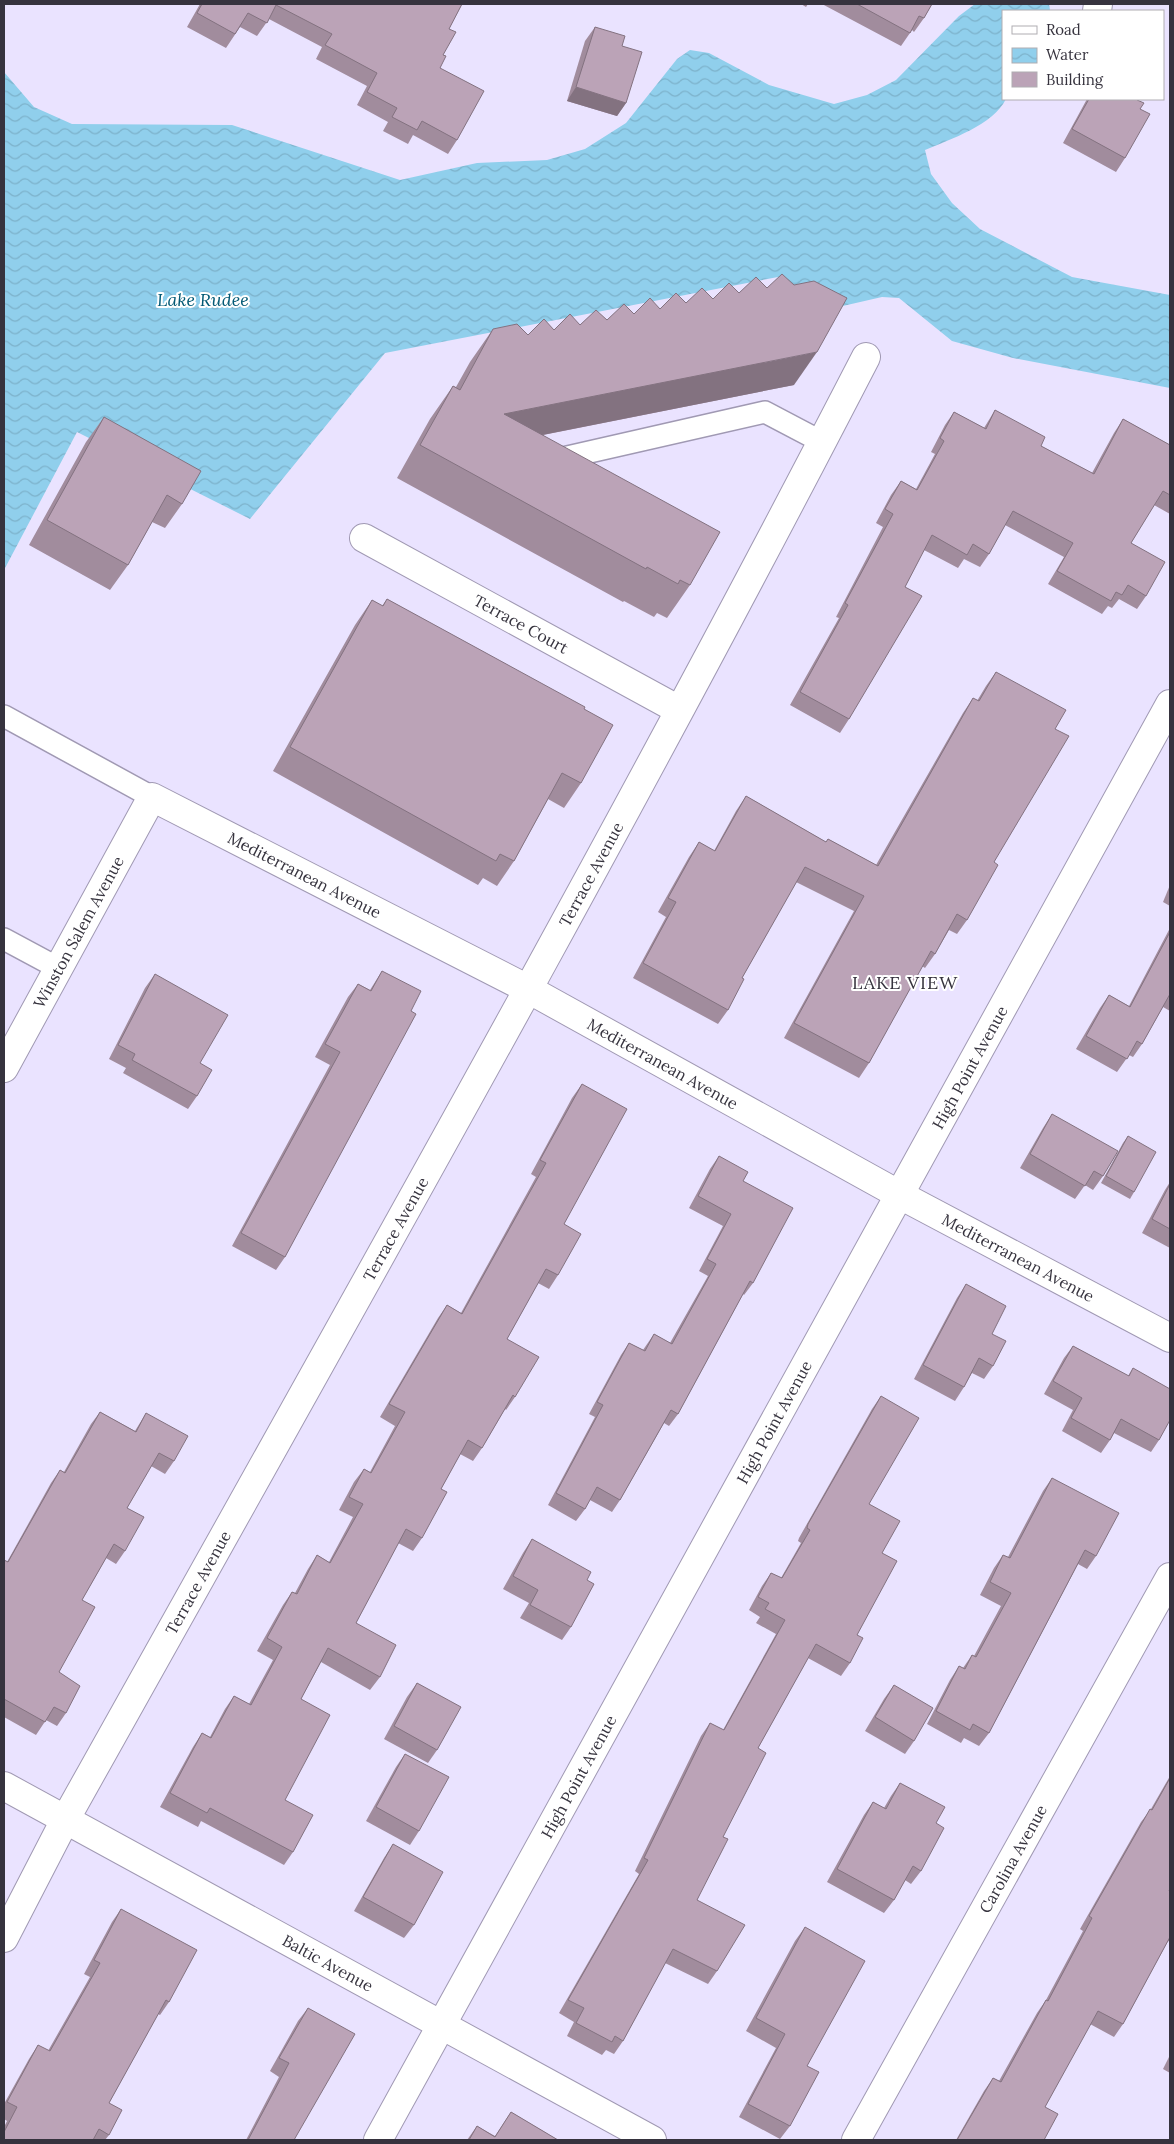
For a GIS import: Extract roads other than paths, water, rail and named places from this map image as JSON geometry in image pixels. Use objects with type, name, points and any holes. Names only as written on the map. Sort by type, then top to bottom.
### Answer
[{"type":"street","points":[[822,442],[866,357]]},
{"type":"street","name":"Terrace Avenue","points":[[4,1938],[66,1820],[528,989],[784,518],[822,442]]},
{"type":"street","name":"Terrace Court","points":[[364,538],[679,710]]},
{"type":"street","name":"High Point Avenue","points":[[378,2140],[1170,704]]},
{"type":"street","name":"Mediterranean Avenue","points":[[152,797],[528,989],[900,1195],[1170,1338]]},
{"type":"street","name":"Winston Salem Avenue","points":[[4,1068],[152,797]]},
{"type":"street","name":"Carolina Avenue","points":[[856,2140],[1170,1577]]},
{"type":"street","name":"Baltic Avenue","points":[[4,1786],[652,2140]]},
{"type":"lane","points":[[563,458],[764,412],[822,442]]},
{"type":"lane","points":[[4,716],[152,797]]},
{"type":"lane","points":[[4,939],[58,968]]},
{"type":"water","name":"Lake Rudee","points":[[975,4],[1049,4],[1050,10],[1002,10],[1002,100],[1005,100],[1000,108],[982,124],[925,150],[931,174],[952,203],[980,229],[1072,277],[1170,295],[1170,388],[1013,358],[952,341],[899,298],[882,297],[834,308],[778,277],[385,353],[250,519],[77,432],[4,570],[4,72],[34,107],[72,124],[232,125],[400,180],[477,163],[547,160],[585,149],[626,123],[677,59],[690,50],[709,53],[769,85],[834,104],[867,95],[896,80],[959,16]]},
{"type":"district","name":"LAKE VIEW","points":[[905,983]]}]
